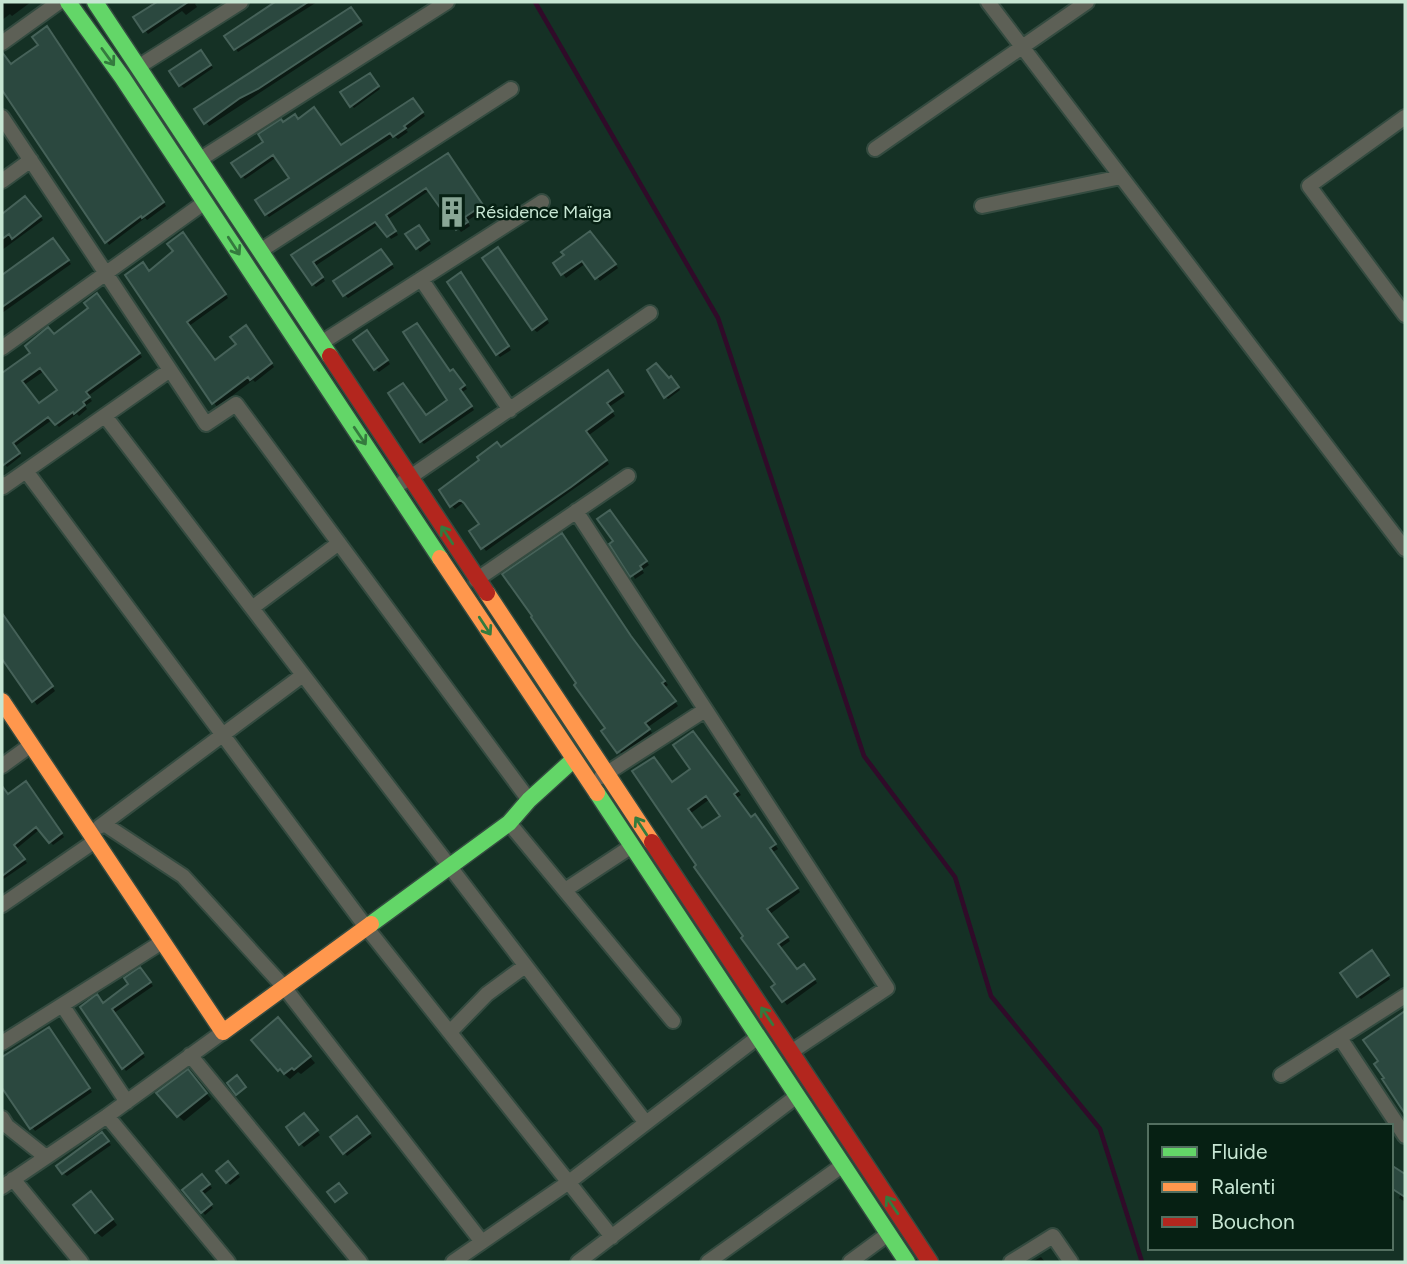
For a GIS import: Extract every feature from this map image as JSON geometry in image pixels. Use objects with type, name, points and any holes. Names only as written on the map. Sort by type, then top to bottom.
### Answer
[{"type":"street","points":[[2,43],[59,2]]},
{"type":"street","points":[[68,2],[122,77],[907,1262]]},
{"type":"street","points":[[95,2],[930,1262]]},
{"type":"street","points":[[138,67],[241,2]]},
{"type":"street","points":[[200,160],[447,2]]},
{"type":"street","points":[[988,2],[1405,549]]},
{"type":"street","points":[[875,149],[1087,2]]},
{"type":"street","points":[[260,251],[511,89]]},
{"type":"street","points":[[2,117],[206,425],[236,404],[529,800]]},
{"type":"street","points":[[1405,117],[1308,186],[1405,315]]},
{"type":"street","points":[[2,181],[31,160]]},
{"type":"street","points":[[982,205],[1121,177]]},
{"type":"street","points":[[2,348],[205,202]]},
{"type":"street","points":[[321,343],[542,202]]},
{"type":"street","points":[[421,279],[510,410]]},
{"type":"street","points":[[394,488],[650,313]]},
{"type":"street","points":[[2,484],[3,486],[26,471],[170,370]]},
{"type":"street","points":[[105,416],[646,1123]]},
{"type":"street","points":[[26,471],[366,927],[612,1237]]},
{"type":"street","points":[[476,580],[628,476]]},
{"type":"street","points":[[576,511],[887,988],[791,1052]]},
{"type":"street","points":[[251,608],[339,543]]},
{"type":"street","points":[[2,905],[93,837],[104,824],[303,675]]},
{"type":"street","points":[[2,701],[223,1032]]},
{"type":"street","points":[[591,784],[705,710]]},
{"type":"street","points":[[2,766],[31,745]]},
{"type":"street","points":[[81,1262],[7,1183],[107,1116],[449,867],[509,822],[573,760]]},
{"type":"street","points":[[509,822],[673,1021]]},
{"type":"street","points":[[104,824],[183,876],[284,987],[482,1242]]},
{"type":"street","points":[[565,890],[632,846]]},
{"type":"street","points":[[2,1043],[162,942]]},
{"type":"street","points":[[450,1032],[487,994],[525,966]]},
{"type":"street","points":[[1281,1075],[1405,996]]},
{"type":"street","points":[[62,1005],[127,1101]]},
{"type":"street","points":[[453,1262],[569,1182],[758,1037]]},
{"type":"street","points":[[1340,1038],[1392,1124]]},
{"type":"street","points":[[190,1055],[360,1262]]},
{"type":"street","points":[[578,1262],[797,1096]]},
{"type":"street","points":[[107,1116],[228,1262]]},
{"type":"street","points":[[2,1118],[7,1126],[46,1157]]},
{"type":"street","points":[[714,1261],[843,1165]]},
{"type":"street","points":[[850,1262],[888,1234]]},
{"type":"street","points":[[1010,1262],[1053,1236],[1071,1262]]},
{"type":"building","points":[[157,2],[188,2],[143,32],[133,17]]},
{"type":"building","points":[[275,2],[308,2],[234,50],[224,36]]},
{"type":"building","points":[[351,7],[361,21],[204,124],[194,109]]},
{"type":"building","points":[[47,26],[164,202],[105,243],[2,90],[2,52],[11,64],[38,45],[32,37]]},
{"type":"building","points":[[201,50],[211,65],[179,86],[169,71]]},
{"type":"building","points":[[370,73],[379,86],[350,107],[340,92]]},
{"type":"building","points":[[413,98],[423,112],[404,126],[406,128],[393,137],[390,133],[265,215],[255,200],[289,178],[273,155],[241,177],[231,163],[263,142],[258,134],[281,119],[283,122],[295,114],[298,119],[314,107],[341,145]]},
{"type":"building","points":[[448,153],[483,205],[465,217],[468,222],[456,230],[426,188],[386,215],[396,231],[387,237],[375,222],[313,262],[323,277],[312,285],[291,255]]},
{"type":"building","points":[[25,196],[41,216],[12,239],[9,234],[2,239],[2,214]]},
{"type":"building","points":[[419,225],[429,240],[416,249],[405,234]]},
{"type":"building","points":[[590,231],[616,264],[595,279],[582,261],[561,275],[553,263],[564,255],[561,252]]},
{"type":"building","points":[[183,232],[226,294],[187,322],[215,360],[236,344],[230,337],[246,325],[272,363],[212,404],[125,275],[143,262],[149,271],[173,251],[167,244]]},
{"type":"building","points":[[53,238],[69,260],[2,307],[2,275]]},
{"type":"building","points":[[498,247],[547,319],[532,330],[482,258]]},
{"type":"building","points":[[381,249],[392,264],[343,296],[333,281]]},
{"type":"building","points":[[461,272],[509,346],[496,355],[447,282]]},
{"type":"building","points":[[97,293],[140,353],[86,392],[90,397],[74,414],[73,412],[55,425],[48,417],[13,443],[20,453],[2,466],[2,373],[30,353],[25,346],[48,327],[54,334],[88,308],[84,303]],"holes":[[[40,368],[57,390],[39,403],[22,381]]]},
{"type":"building","points":[[417,323],[450,371],[453,369],[465,385],[460,389],[472,406],[420,442],[388,393],[403,383],[426,415],[447,400],[403,332]]},
{"type":"building","points":[[367,330],[388,360],[374,370],[353,340]]},
{"type":"building","points":[[656,363],[679,387],[664,398],[647,370]]},
{"type":"building","points":[[608,370],[623,392],[607,403],[613,411],[586,431],[607,460],[481,549],[469,531],[479,524],[464,503],[460,500],[450,507],[439,490],[479,460],[477,457],[497,442],[501,447]]},
{"type":"building","points":[[610,510],[647,561],[640,566],[642,569],[630,577],[609,544],[613,541],[597,519]]},
{"type":"building","points":[[562,533],[631,636],[665,681],[662,683],[676,701],[645,723],[650,729],[617,753],[601,731],[605,728],[502,574]]},
{"type":"building","points":[[2,613],[53,686],[32,702],[2,659]]},
{"type":"building","points":[[693,731],[738,791],[734,794],[751,817],[755,814],[776,844],[770,848],[798,888],[767,909],[788,937],[778,944],[797,969],[804,964],[815,979],[782,1002],[771,987],[775,984],[741,938],[743,936],[694,867],[696,865],[632,771],[654,757],[672,782],[690,769],[673,745]],"holes":[[[706,796],[720,816],[702,828],[688,809]]]},
{"type":"building","points":[[26,781],[62,833],[49,843],[36,827],[14,845],[25,859],[2,876],[2,786],[8,794]]},
{"type":"building","points":[[1372,950],[1389,975],[1357,997],[1340,973]]},
{"type":"building","points":[[140,967],[151,982],[112,1009],[143,1053],[122,1069],[80,1007],[97,994],[103,1003],[128,984],[124,978]]},
{"type":"building","points":[[1405,1011],[1405,1114],[1382,1079],[1384,1078],[1374,1064],[1378,1061],[1363,1040]]},
{"type":"building","points":[[278,1017],[311,1056],[294,1070],[292,1068],[284,1074],[280,1069],[278,1071],[251,1040]]},
{"type":"building","points":[[49,1027],[90,1088],[30,1129],[2,1088],[2,1057]]},
{"type":"building","points":[[188,1069],[207,1093],[177,1117],[156,1093]]},
{"type":"building","points":[[237,1075],[246,1087],[236,1095],[227,1083]]},
{"type":"building","points":[[304,1113],[318,1130],[299,1145],[286,1127]]},
{"type":"building","points":[[357,1116],[370,1133],[343,1154],[330,1137]]},
{"type":"building","points":[[102,1132],[109,1141],[62,1174],[56,1166]]},
{"type":"building","points":[[228,1161],[238,1173],[226,1183],[216,1171]]},
{"type":"building","points":[[1393,1166],[1405,1174],[1405,1197],[1393,1189]]},
{"type":"building","points":[[202,1174],[210,1184],[201,1191],[212,1204],[201,1213],[182,1190]]},
{"type":"building","points":[[339,1183],[347,1193],[335,1202],[327,1192]]},
{"type":"building","points":[[91,1191],[113,1219],[95,1233],[73,1205]]},
{"type":"waterway","points":[[535,2],[718,318],[864,756],[955,877],[991,996],[1100,1129],[1142,1262]]},
{"type":"traffic: fast","points":[[68,2],[122,77],[440,558]]},
{"type":"traffic: fast","points":[[95,2],[330,356]]},
{"type":"traffic: fast","points":[[371,924],[509,823],[529,800],[573,760]]},
{"type":"traffic: fast","points":[[597,793],[907,1262]]},
{"type":"traffic: slow","points":[[440,558],[597,793]]},
{"type":"traffic: slow","points":[[487,593],[652,842]]},
{"type":"traffic: slow","points":[[2,701],[223,1032],[371,924]]},
{"type":"traffic: jam","points":[[330,356],[487,593]]},
{"type":"traffic: jam","points":[[652,842],[930,1262]]},
{"type":"place","name":"Résidence Maïga","points":[[452,212]]}]
